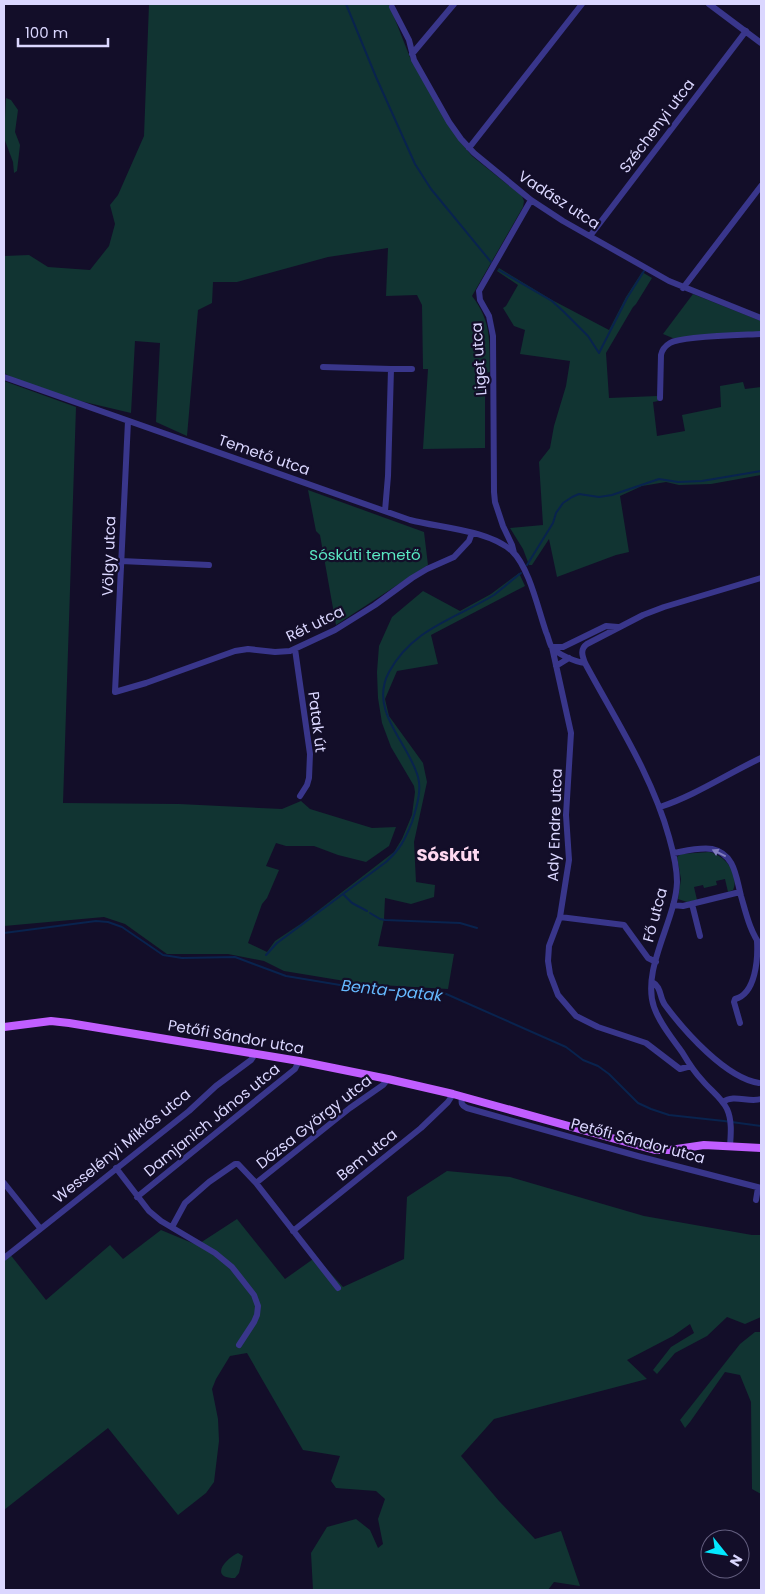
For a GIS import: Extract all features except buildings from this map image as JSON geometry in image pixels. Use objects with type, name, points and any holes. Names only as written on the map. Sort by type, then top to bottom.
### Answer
[{"type":"main road","name":"Petőfi Sándor utca","points":[[4,1027],[51,1022],[69,1023],[299,1061],[453,1094],[655,1150],[670,1150],[704,1145],[761,1148]]},
{"type":"street","points":[[412,54],[454,4]]},
{"type":"street","points":[[469,148],[582,4]]},
{"type":"street","points":[[709,4],[761,43]]},
{"type":"street","name":"Vadász utca","points":[[392,7],[408,40],[412,54],[449,122],[469,148],[531,200],[564,222],[683,288],[761,318]]},
{"type":"street","name":"Széchenyi utca","points":[[590,236],[746,31]]},
{"type":"street","points":[[683,288],[761,186]]},
{"type":"street","name":"Liget utca","points":[[531,200],[479,291],[480,300],[489,316],[493,336],[494,492],[496,502],[505,532],[525,571],[552,647]]},
{"type":"street","points":[[660,398],[661,355],[669,343],[686,339],[761,334]]},
{"type":"street","points":[[323,367],[412,369]]},
{"type":"street","points":[[385,511],[388,476],[391,370]]},
{"type":"street","name":"Temető utca","points":[[4,377],[385,511],[434,526],[472,533],[497,541],[515,554]]},
{"type":"street","name":"Völgy utca","points":[[115,692],[128,421]]},
{"type":"street","points":[[497,541],[505,532]]},
{"type":"street","name":"Rét utca","points":[[115,692],[146,683],[235,651],[248,649],[283,652],[295,649],[335,630],[368,610],[420,573],[454,557],[469,541],[472,533]]},
{"type":"street","points":[[121,561],[208,565]]},
{"type":"street","points":[[552,647],[569,658],[585,663],[582,652],[584,646],[643,615],[761,578]]},
{"type":"street","points":[[552,647],[563,647],[606,626],[619,627]]},
{"type":"street","name":"Ady Endre utca","points":[[552,647],[571,733],[566,815],[569,860],[560,917],[549,946],[548,968],[558,995],[571,1012],[598,1027],[646,1043],[680,1069],[691,1066]]},
{"type":"street","name":"Patak út","points":[[295,649],[310,754],[309,778],[307,786],[300,796]]},
{"type":"street","points":[[556,666],[569,658]]},
{"type":"street","name":"Fő utca","points":[[585,663],[632,749],[660,807],[674,853],[677,882],[673,905],[652,982],[655,1010],[662,1024],[701,1080],[725,1105]]},
{"type":"street","points":[[660,807],[688,797],[761,758]]},
{"type":"street","points":[[674,853],[713,849],[724,854],[736,870],[740,892],[752,931],[759,944],[759,953],[753,978],[744,994],[735,999],[734,1002],[740,1023]]},
{"type":"street","points":[[673,905],[692,904],[740,892]]},
{"type":"street","points":[[692,904],[700,936]]},
{"type":"street","points":[[560,917],[624,925],[648,958],[656,962]]},
{"type":"street","points":[[652,982],[657,984],[666,1006],[705,1051],[731,1070],[750,1081],[759,1083]]},
{"type":"street","name":"Wesselényi Miklós utca","points":[[4,1258],[188,1111],[216,1086],[251,1060],[255,1054]]},
{"type":"street","name":"Damjanich János utca","points":[[137,1197],[295,1069],[299,1061]]},
{"type":"street","name":"Dózsa György utca","points":[[256,1184],[324,1128],[384,1085],[388,1079]]},
{"type":"street","name":"Bem utca","points":[[293,1231],[421,1128],[448,1102],[453,1094]]},
{"type":"street","name":"Petőfi Sándor utca","points":[[462,1097],[462,1105],[467,1108],[641,1158],[759,1188]]},
{"type":"street","points":[[730,1146],[730,1116],[725,1105],[731,1099],[754,1101],[761,1099]]},
{"type":"street","points":[[172,1227],[185,1203],[209,1182],[235,1164],[238,1164],[338,1288]]},
{"type":"street","points":[[116,1168],[148,1211],[216,1253],[232,1268],[254,1295],[258,1306],[257,1315],[239,1345]]},
{"type":"street","points":[[4,1183],[40,1228]]},
{"type":"street","points":[[756,1200],[759,1188]]},
{"type":"green space","points":[[149,4],[389,4],[411,60],[459,140],[472,156],[522,196],[524,201],[523,207],[472,296],[483,314],[489,341],[490,372],[485,373],[485,448],[423,449],[428,369],[423,369],[422,305],[417,295],[386,296],[388,248],[328,257],[237,282],[213,282],[212,303],[198,310],[187,436],[156,422],[160,343],[135,341],[131,413],[76,400],[13,378],[4,373],[4,256],[29,255],[48,267],[90,270],[109,246],[115,224],[110,205],[118,195],[144,136]]},
{"type":"green space","points":[[6,98],[11,100],[18,110],[15,132],[20,145],[17,171],[14,173],[13,162],[4,138]]},
{"type":"green space","points":[[499,268],[552,300],[609,330],[626,297],[642,272],[652,278],[606,353],[609,398],[657,396],[658,401],[653,402],[657,436],[685,431],[682,415],[721,407],[720,386],[743,382],[745,389],[761,387],[761,475],[711,484],[679,485],[666,482],[642,486],[620,496],[629,552],[557,577],[549,539],[532,565],[529,565],[523,549],[510,528],[543,525],[539,462],[550,448],[554,426],[566,386],[570,361],[520,354],[525,330],[514,326],[503,308],[518,285],[497,271]]},
{"type":"green space","points":[[693,294],[761,321],[761,333],[675,339],[663,334]]},
{"type":"green space","points":[[4,381],[76,407],[63,803],[179,804],[282,809],[301,801],[310,809],[372,828],[396,827],[389,846],[366,862],[338,855],[314,846],[286,846],[276,843],[266,866],[279,870],[267,898],[262,904],[248,943],[267,952],[275,941],[302,923],[394,852],[402,839],[412,815],[414,786],[391,747],[382,723],[378,698],[379,646],[392,617],[423,591],[460,611],[491,594],[519,573],[525,586],[431,635],[438,664],[397,671],[385,699],[389,716],[423,763],[427,782],[414,842],[416,882],[435,885],[434,897],[411,904],[385,898],[384,919],[378,946],[454,954],[448,989],[363,984],[284,971],[264,961],[228,954],[167,954],[125,924],[104,917],[4,926]]},
{"type":"green space","name":"Sóskúti temető","points":[[308,490],[424,532],[428,565],[336,625],[320,535],[316,531]]},
{"type":"green space","points":[[709,852],[720,857],[730,866],[735,884],[733,890],[728,892],[725,879],[716,881],[717,885],[704,888],[703,885],[694,887],[697,900],[687,902],[678,899],[681,879],[677,857],[681,854]]},
{"type":"green space","points":[[447,1171],[510,1177],[644,1216],[761,1235],[761,1317],[745,1324],[727,1317],[707,1336],[675,1353],[657,1374],[653,1370],[671,1347],[694,1333],[690,1324],[673,1336],[627,1360],[647,1379],[494,1419],[461,1456],[499,1501],[535,1539],[561,1531],[580,1586],[554,1582],[548,1590],[313,1590],[311,1553],[327,1527],[356,1519],[370,1530],[378,1548],[383,1544],[378,1519],[385,1499],[376,1491],[336,1488],[331,1481],[340,1456],[303,1450],[247,1353],[230,1356],[212,1389],[218,1419],[219,1441],[214,1482],[206,1493],[178,1515],[108,1428],[4,1510],[4,1258],[9,1253],[46,1300],[110,1245],[123,1259],[161,1230],[197,1245],[237,1219],[285,1279],[316,1257],[343,1287],[404,1259],[407,1197]]},
{"type":"green space","points":[[755,1332],[761,1332],[761,1494],[752,1489],[751,1402],[740,1375],[725,1372],[685,1428],[680,1420],[740,1344]]},
{"type":"green space","points":[[238,1553],[243,1556],[239,1573],[235,1578],[223,1575],[221,1572],[224,1564]]},
{"type":"waterway","points":[[346,4],[415,164],[431,189],[491,262]]},
{"type":"waterway","points":[[499,270],[552,301],[588,336],[599,353]]},
{"type":"waterway","points":[[599,353],[627,298],[644,271]]},
{"type":"waterway","points":[[527,565],[563,503],[579,494],[599,497],[612,495],[659,479],[678,482],[702,481],[761,471]]},
{"type":"waterway","points":[[266,955],[277,943],[386,862],[399,848],[407,834],[417,806],[419,782],[413,764],[392,726],[383,700],[384,686],[389,672],[399,657],[422,635],[494,595],[521,573]]},
{"type":"waterway","points":[[343,894],[352,903],[367,911]]},
{"type":"waterway","points":[[370,913],[385,920],[460,923],[477,928]]},
{"type":"waterway","name":"Benta-patak","points":[[4,933],[96,921],[108,922],[122,927],[163,955],[182,958],[235,957],[286,976],[364,989],[401,989],[444,993],[566,1047],[583,1060],[598,1066],[609,1074],[638,1103],[651,1109],[669,1115],[761,1126]]},
{"type":"district","name":"Sóskút","points":[[448,855]]}]
